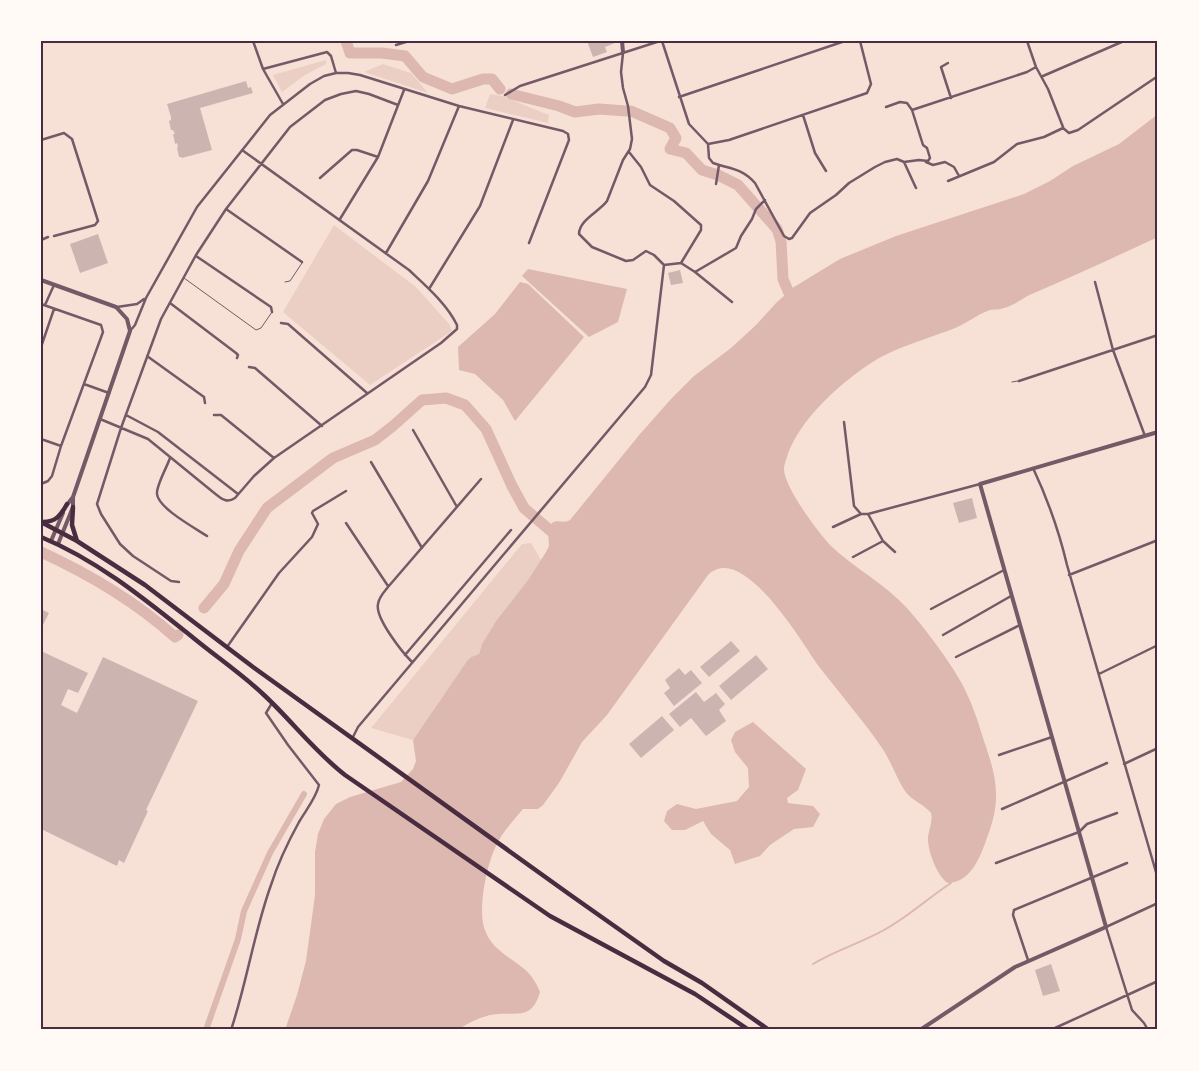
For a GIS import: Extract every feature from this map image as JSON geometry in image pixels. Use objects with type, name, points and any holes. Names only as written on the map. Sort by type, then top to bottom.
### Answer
[{"type":"main road","points":[[41,522],[54,520],[59,516],[66,504]]},
{"type":"main road","points":[[73,508],[72,525],[77,541]]},
{"type":"main road","points":[[41,522],[77,541],[119,567],[366,750],[664,961],[702,984],[769,1030]]},
{"type":"main road","points":[[41,537],[58,544],[113,576],[171,620],[272,702],[314,748],[345,775],[550,916],[695,994],[749,1030]]},
{"type":"street","points":[[253,41],[263,70],[283,104]]},
{"type":"street","points":[[396,46],[409,41]]},
{"type":"street","points":[[622,41],[621,72],[633,133],[632,143],[607,201],[604,206],[581,226],[580,234],[592,247],[626,261],[633,260],[646,251],[654,255],[664,265]]},
{"type":"street","points":[[506,95],[520,86],[661,41],[689,124],[708,144],[710,161],[746,173],[755,182],[763,201],[784,236],[789,239],[792,238],[810,213],[836,195],[849,183],[884,162],[897,159],[904,162],[919,160],[933,165],[945,162],[954,168],[959,176]]},
{"type":"street","points":[[679,96],[845,41]]},
{"type":"street","points":[[708,144],[729,140],[867,93],[870,84],[860,41]]},
{"type":"street","points":[[1027,41],[1036,67],[1042,76],[1063,128],[1069,133],[1078,130],[1158,76]]},
{"type":"street","points":[[1042,76],[1124,41]]},
{"type":"street","points":[[263,70],[327,52],[331,56],[336,73]]},
{"type":"street","points":[[948,63],[941,67],[951,98]]},
{"type":"street","points":[[912,110],[1027,72],[1036,67]]},
{"type":"street","points":[[58,544],[73,508],[73,497],[130,331],[135,325],[146,298],[197,207],[270,115],[310,84],[324,76],[336,73],[360,75],[459,106],[568,134],[569,140],[529,243]]},
{"type":"street","points":[[340,220],[378,157],[404,90]]},
{"type":"street","points":[[179,582],[171,581],[129,553],[117,539],[98,509],[98,499],[121,428],[169,302],[226,209],[290,128],[325,100],[341,94],[356,91],[398,105]]},
{"type":"street","points":[[886,107],[904,102],[912,110],[923,145],[929,153],[930,158],[928,161],[924,161]]},
{"type":"street","points":[[386,252],[428,181],[459,106]]},
{"type":"street","points":[[803,115],[815,153],[826,171]]},
{"type":"street","points":[[429,289],[480,206],[513,120]]},
{"type":"street","points":[[948,181],[994,162],[1017,144],[1044,137],[1063,128]]},
{"type":"street","points":[[41,140],[64,133],[72,138],[98,221],[95,225],[54,236]]},
{"type":"street","points":[[100,419],[148,438],[224,500],[233,500],[254,476],[274,458],[441,343],[457,329],[457,326],[429,289],[408,270],[386,252],[242,150]]},
{"type":"street","points":[[320,178],[352,150],[378,157]]},
{"type":"street","points":[[629,152],[641,167],[650,185],[674,201],[701,225],[701,230],[681,263]]},
{"type":"street","points":[[904,162],[916,188]]},
{"type":"street","points":[[716,184],[719,165]]},
{"type":"street","points":[[695,272],[736,248],[756,209],[763,201]]},
{"type":"street","points":[[226,209],[302,262]]},
{"type":"street","points":[[41,240],[48,237]]},
{"type":"street","points":[[196,256],[271,307],[272,312]]},
{"type":"street","points":[[664,265],[681,263],[732,302]]},
{"type":"street","points":[[352,738],[358,727],[412,662],[648,382],[664,265]]},
{"type":"street","points":[[41,280],[116,307],[137,304],[146,298]]},
{"type":"street","points":[[1095,282],[1113,350],[1145,436]]},
{"type":"street","points":[[41,484],[52,476],[61,446],[103,332],[100,325],[43,305],[54,285]]},
{"type":"street","points":[[169,302],[236,353],[238,355],[237,358]]},
{"type":"street","points":[[116,307],[127,319],[130,331]]},
{"type":"street","points":[[41,347],[54,308]]},
{"type":"street","points":[[281,323],[288,324],[367,393]]},
{"type":"street","points":[[1019,381],[1158,335]]},
{"type":"street","points":[[147,356],[204,397],[205,403]]},
{"type":"street","points":[[249,367],[255,368],[322,426]]},
{"type":"street","points":[[84,384],[109,393]]},
{"type":"street","points":[[126,415],[158,432],[238,494]]},
{"type":"street","points":[[214,415],[221,415],[274,458]]},
{"type":"street","points":[[844,422],[854,506],[861,514]]},
{"type":"street","points":[[413,430],[457,507]]},
{"type":"street","points":[[833,526],[861,514],[868,514],[980,484],[1158,432]]},
{"type":"street","points":[[41,439],[61,446]]},
{"type":"street","points":[[171,457],[157,491],[158,500],[164,507],[207,536]]},
{"type":"street","points":[[371,462],[422,548]]},
{"type":"street","points":[[1033,468],[1052,513],[1158,879]]},
{"type":"street","points":[[412,662],[405,655],[379,616],[378,604],[380,597],[481,479]]},
{"type":"street","points":[[980,484],[1106,927],[1133,1012],[1148,1030]]},
{"type":"street","points":[[227,647],[279,573],[312,537],[318,524],[312,513],[346,491]]},
{"type":"street","points":[[51,541],[66,504],[73,497]]},
{"type":"street","points":[[868,514],[883,541],[895,552]]},
{"type":"street","points":[[346,523],[388,587]]},
{"type":"street","points":[[405,655],[511,530]]},
{"type":"street","points":[[1069,575],[1158,540]]},
{"type":"street","points":[[853,557],[883,541]]},
{"type":"street","points":[[931,609],[1004,570]]},
{"type":"street","points":[[944,635],[1012,596]]},
{"type":"street","points":[[956,656],[1020,625]]},
{"type":"street","points":[[1098,675],[1158,645]]},
{"type":"street","points":[[232,1030],[270,886],[299,822],[319,785],[266,713],[272,702]]},
{"type":"street","points":[[999,755],[1052,737]]},
{"type":"street","points":[[1124,764],[1158,748]]},
{"type":"street","points":[[1002,809],[1107,763]]},
{"type":"street","points":[[996,863],[1079,832],[1087,824],[1117,813]]},
{"type":"street","points":[[1028,960],[1013,915],[1014,910],[1127,863]]},
{"type":"street","points":[[920,1030],[1003,974],[1028,960],[1158,904]]},
{"type":"street","points":[[1055,1028],[1158,981]]},
{"type":"lane","points":[[285,282],[290,281],[302,262]]},
{"type":"lane","points":[[184,278],[256,330],[261,328],[272,312]]},
{"type":"lane","points":[[1012,382],[1019,381]]},
{"type":"shaded area","points":[[326,60],[326,64],[305,75],[282,92],[273,75]]},
{"type":"shaded area","points":[[383,64],[411,73],[428,93],[364,72]]},
{"type":"shaded area","points":[[490,94],[502,96],[549,115],[548,123],[485,108]]},
{"type":"shaded area","points":[[1158,114],[1158,237],[1030,295],[1008,307],[990,310],[955,328],[907,345],[879,358],[851,377],[811,416],[800,430],[785,464],[784,469],[790,487],[803,510],[819,532],[832,547],[889,591],[907,608],[943,653],[968,696],[992,765],[996,787],[995,810],[992,822],[979,859],[969,873],[956,881],[948,883],[944,880],[937,869],[929,848],[928,837],[931,813],[905,791],[887,756],[876,740],[769,598],[753,582],[737,571],[722,568],[708,575],[607,715],[582,742],[559,783],[543,805],[538,809],[523,809],[503,833],[494,850],[487,872],[483,896],[482,918],[484,927],[494,945],[532,977],[540,992],[532,1008],[527,1012],[486,1016],[458,1030],[285,1030],[306,961],[315,895],[315,852],[318,834],[324,819],[336,804],[350,797],[401,782],[413,769],[416,761],[413,740],[467,661],[479,654],[482,644],[496,621],[528,580],[546,552],[549,546],[548,532],[552,523],[570,520],[671,399],[694,376],[731,348],[794,287],[840,259],[896,236],[1024,194],[1050,181],[1073,166],[1119,144]]},
{"type":"shaded area","points":[[334,225],[416,287],[450,325],[452,331],[370,385],[283,312]]},
{"type":"shaded area","points":[[528,269],[627,289],[618,322],[589,337],[522,276]]},
{"type":"shaded area","points":[[520,282],[528,284],[584,337],[515,421],[503,400],[475,374],[459,370],[458,347],[495,314]]},
{"type":"shaded area","points":[[531,543],[541,560],[496,621],[482,644],[479,654],[467,661],[413,740],[371,728],[522,544]]},
{"type":"shaded area","points":[[753,722],[806,769],[798,790],[787,798],[788,803],[813,806],[820,814],[813,827],[794,829],[770,845],[760,856],[735,864],[730,850],[711,834],[703,821],[685,830],[672,830],[664,821],[667,811],[677,804],[696,809],[737,801],[749,787],[748,768],[735,752],[731,740],[735,732]]},
{"type":"building","points":[[587,41],[614,41],[615,43],[605,47],[607,52],[593,57]]},
{"type":"building","points":[[246,81],[248,88],[251,87],[253,93],[200,108],[212,150],[182,158],[179,157],[177,143],[175,144],[173,134],[175,134],[171,130],[169,121],[171,117],[167,104]]},
{"type":"building","points":[[98,234],[108,263],[80,273],[70,244]]},
{"type":"building","points":[[680,270],[683,283],[671,285],[668,273]]},
{"type":"building","points":[[972,498],[977,518],[959,523],[953,503]]},
{"type":"building","points":[[41,609],[49,613],[41,629]]},
{"type":"building","points":[[731,641],[740,651],[709,677],[700,667]]},
{"type":"building","points":[[41,651],[88,673],[78,693],[68,689],[61,705],[77,713],[103,657],[198,701],[146,810],[148,811],[124,863],[119,860],[117,866],[41,829]]},
{"type":"building","points":[[756,655],[768,669],[731,700],[719,686]]},
{"type":"building","points":[[679,668],[685,675],[691,670],[702,683],[674,706],[664,693],[670,688],[665,680]]},
{"type":"building","points":[[696,692],[704,702],[716,693],[725,704],[719,710],[726,721],[706,736],[691,718],[680,727],[669,714]]},
{"type":"building","points":[[662,716],[674,730],[641,758],[629,744]]},
{"type":"building","points":[[1051,964],[1060,991],[1043,996],[1035,970]]},
{"type":"waterway","points":[[346,41],[350,53],[382,53],[405,56],[423,77],[452,89],[483,79],[492,79],[500,89]]},
{"type":"waterway","points":[[511,94],[575,112],[599,109],[626,111]]},
{"type":"waterway","points":[[631,111],[670,128],[676,138],[670,149],[686,153],[702,170],[718,175],[738,185],[777,229],[781,241],[783,279],[794,305]]},
{"type":"waterway","points":[[204,608],[224,584],[239,551],[267,508],[333,458],[375,440],[422,400],[446,398],[465,405],[486,429],[524,508],[559,538]]},
{"type":"waterway","points":[[41,552],[111,590],[144,612],[175,637],[178,635]]},
{"type":"waterway","points":[[206,1030],[238,939],[244,911],[270,853],[304,794]]},
{"type":"waterway","points":[[813,964],[893,925],[951,883],[951,881]]}]
